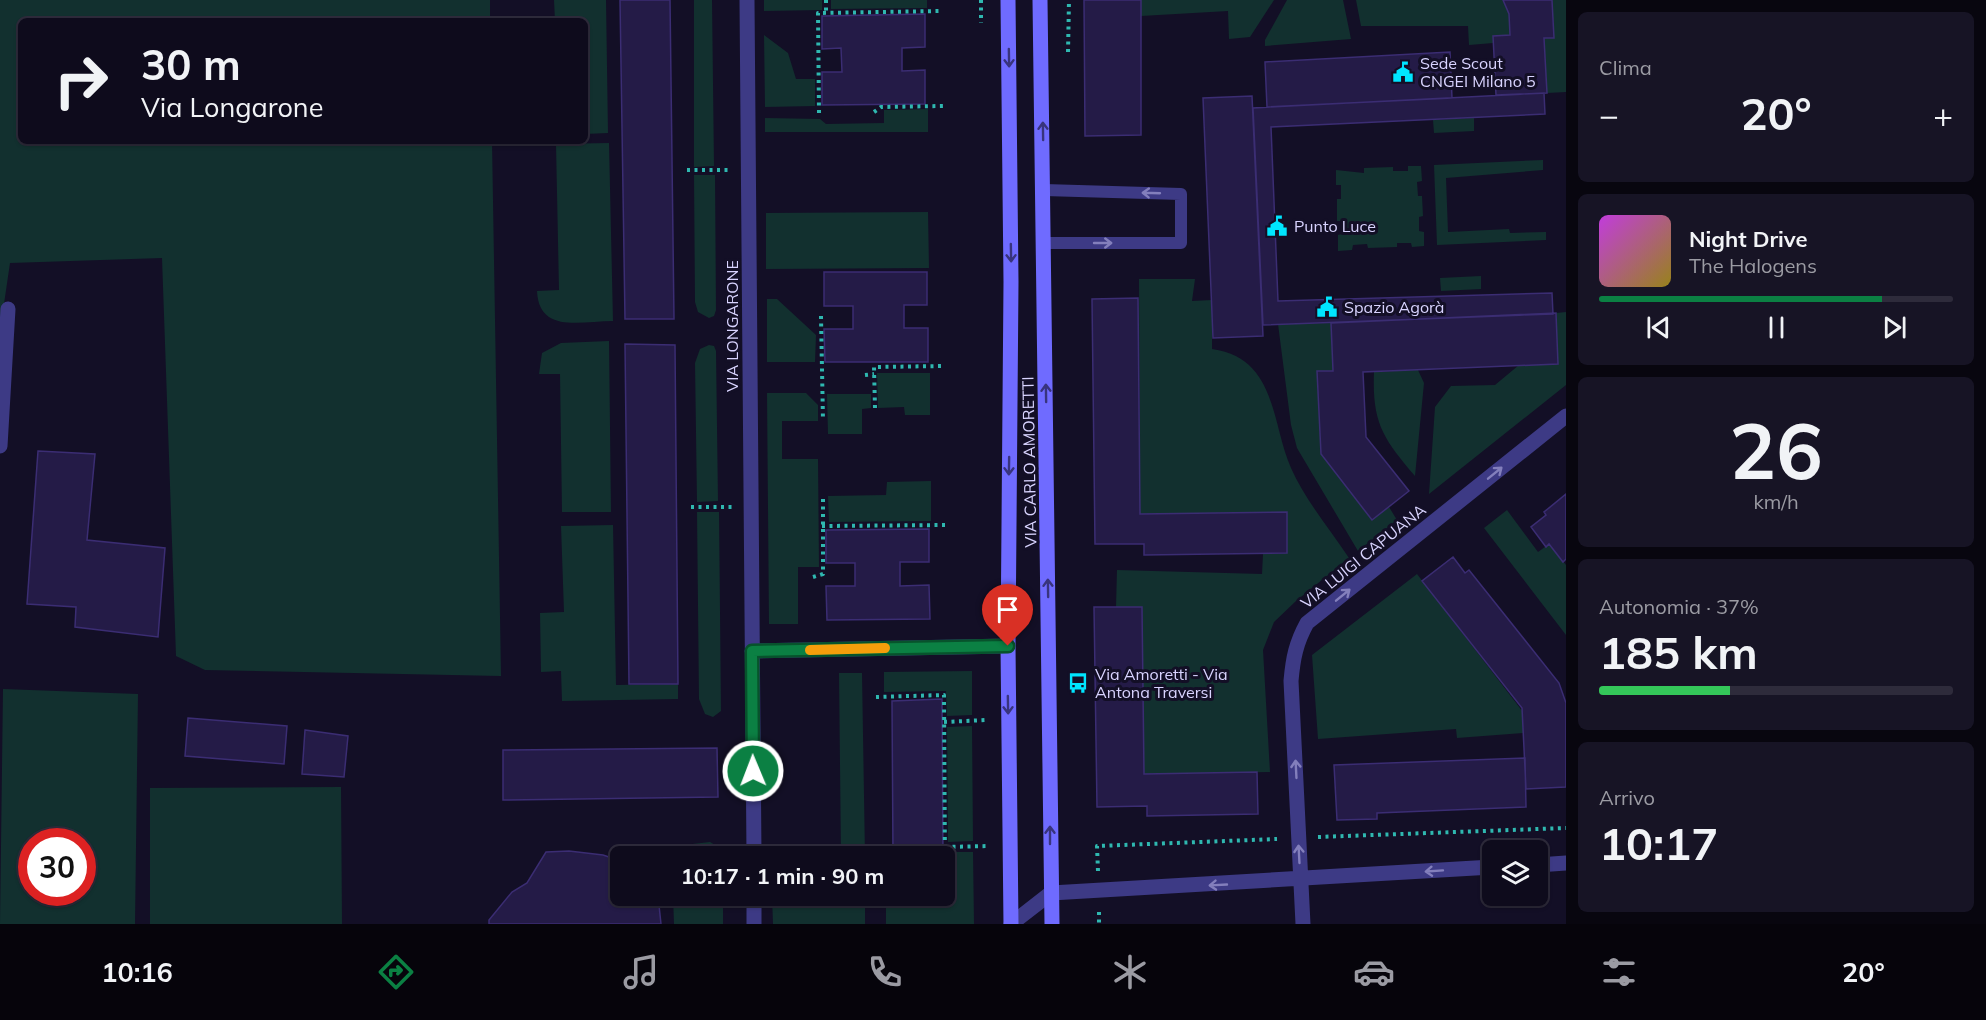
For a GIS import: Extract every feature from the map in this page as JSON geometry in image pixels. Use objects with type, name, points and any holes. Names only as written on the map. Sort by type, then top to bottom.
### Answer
[{"type":"street","name":"VIA LONGARONE","points":[[747,0],[754,846]]},
{"type":"street","name":"VIA CARLO AMORETTI","points":[[1008,0],[1011,282],[1008,646],[1011,924]]},
{"type":"street","name":"VIA CARLO AMORETTI","points":[[1040,0],[1052,924]]},
{"type":"street","points":[[0,446],[8,309]]},
{"type":"street","name":"VIA LUIGI CAPUANA","points":[[1302,924],[1291,681],[1293,655],[1307,623],[1566,416]]},
{"type":"street","points":[[752,651],[1008,646]]},
{"type":"street","points":[[1548,864],[1566,863]]},
{"type":"street","points":[[1011,924],[1051,893],[1482,868]]},
{"type":"street","points":[[754,906],[754,924]]},
{"type":"lane","points":[[1044,190],[1181,194],[1181,243],[1044,243]]},
{"type":"path","points":[[826,0],[826,13]]},
{"type":"path","points":[[981,0],[981,23]]},
{"type":"path","points":[[1068,52],[1069,0]]},
{"type":"path","points":[[819,112],[818,13],[942,11]]},
{"type":"path","points":[[874,112],[881,107],[943,106]]},
{"type":"path","points":[[687,170],[749,170]]},
{"type":"path","points":[[821,316],[823,421]]},
{"type":"path","points":[[875,408],[874,367],[945,366]]},
{"type":"path","points":[[865,375],[874,374]]},
{"type":"path","points":[[813,577],[823,574],[823,496]]},
{"type":"path","points":[[691,507],[751,506]]},
{"type":"path","points":[[822,526],[946,525]]},
{"type":"path","points":[[876,697],[944,695],[945,846]]},
{"type":"path","points":[[944,722],[987,720]]},
{"type":"path","points":[[1315,837],[1566,828]]},
{"type":"path","points":[[1098,891],[1097,846],[1299,838]]},
{"type":"path","points":[[955,847],[988,846]]},
{"type":"green space","points":[[0,0],[490,0],[490,18],[18,18],[18,144],[492,144],[501,676],[205,670],[176,656],[162,258],[10,263],[0,331]]},
{"type":"green space","points":[[554,0],[606,0],[608,133],[588,134],[588,18],[555,18]]},
{"type":"green space","points":[[694,0],[712,0],[714,166],[694,167]]},
{"type":"green space","points":[[764,0],[822,0],[822,10],[764,11]]},
{"type":"green space","points":[[831,0],[927,0],[927,8],[831,9]]},
{"type":"green space","points":[[1141,0],[1274,0],[1250,37],[1229,39],[1228,11],[1141,16]]},
{"type":"green space","points":[[1287,0],[1343,0],[1351,39],[1265,46],[1265,40]]},
{"type":"green space","points":[[1356,0],[1503,0],[1509,14],[1510,35],[1493,36],[1493,43],[1469,45],[1468,26],[1361,26]]},
{"type":"green space","points":[[1552,0],[1566,0],[1566,92],[1547,93],[1544,38],[1554,37]]},
{"type":"green space","points":[[764,35],[788,53],[796,79],[815,79],[815,106],[765,107]]},
{"type":"green space","points":[[928,109],[928,132],[765,132],[765,118],[820,119],[826,124],[884,123],[884,110]]},
{"type":"green space","points":[[1474,118],[1474,131],[1434,133],[1433,120]]},
{"type":"green space","points":[[609,143],[613,321],[564,322],[545,314],[537,291],[559,290],[556,144]]},
{"type":"green space","points":[[1543,160],[1543,170],[1446,178],[1448,232],[1509,229],[1510,233],[1546,232],[1546,240],[1437,245],[1434,165]]},
{"type":"green space","points":[[1408,166],[1421,166],[1422,181],[1417,182],[1418,196],[1422,196],[1423,216],[1419,217],[1419,231],[1424,232],[1424,246],[1412,247],[1411,243],[1397,243],[1397,247],[1368,248],[1367,244],[1353,245],[1352,250],[1338,251],[1338,235],[1342,234],[1342,221],[1337,221],[1337,199],[1341,199],[1341,185],[1336,185],[1336,170],[1364,173],[1364,168],[1393,167],[1393,171],[1408,171]]},
{"type":"green space","points":[[694,175],[715,175],[716,310],[714,316],[709,318],[698,312],[695,302]]},
{"type":"green space","points":[[928,212],[929,268],[766,269],[766,213]]},
{"type":"green space","points":[[1481,276],[1481,289],[1441,291],[1440,278]]},
{"type":"green space","points":[[1139,279],[1195,279],[1192,301],[1212,300],[1212,349],[1233,355],[1249,365],[1260,379],[1268,395],[1291,468],[1310,503],[1349,558],[1274,622],[1263,650],[1270,772],[1144,774],[1142,607],[1116,607],[1117,570],[1262,574],[1263,554],[1287,553],[1287,512],[1140,514]]},
{"type":"green space","points":[[767,299],[777,299],[816,335],[815,362],[767,362]]},
{"type":"green space","points":[[1566,312],[1566,385],[1429,494],[1435,407],[1451,386],[1495,385],[1519,365],[1558,364],[1556,313]]},
{"type":"green space","points":[[1331,323],[1333,371],[1317,372],[1321,454],[1372,520],[1389,507],[1397,520],[1358,551],[1297,448],[1291,425],[1278,324]]},
{"type":"green space","points":[[609,341],[611,512],[562,512],[560,374],[539,374],[542,353],[561,343]]},
{"type":"green space","points":[[709,345],[714,346],[716,351],[718,501],[697,502],[695,363],[700,349]]},
{"type":"green space","points":[[1418,370],[1424,383],[1415,476],[1387,440],[1382,429],[1375,404],[1374,372]]},
{"type":"green space","points":[[877,373],[930,373],[930,415],[905,415],[904,407],[878,408]]},
{"type":"green space","points":[[767,393],[806,393],[818,405],[818,421],[782,421],[782,459],[818,459],[819,567],[798,567],[798,624],[769,624]]},
{"type":"green space","points":[[827,394],[871,394],[871,408],[862,409],[862,434],[828,434]]},
{"type":"green space","points":[[931,481],[931,521],[829,522],[828,496],[886,495],[887,482]]},
{"type":"green space","points":[[1507,510],[1538,552],[1549,544],[1566,565],[1566,635],[1484,528]]},
{"type":"green space","points":[[697,512],[719,512],[721,711],[713,717],[705,714],[699,699]]},
{"type":"green space","points":[[613,525],[616,685],[678,684],[678,699],[562,701],[561,671],[541,672],[540,613],[564,612],[561,526]]},
{"type":"green space","points":[[1417,574],[1523,712],[1523,733],[1457,738],[1456,729],[1318,739],[1312,655]]},
{"type":"green space","points":[[972,671],[972,715],[947,716],[946,691],[884,692],[884,672]]},
{"type":"green space","points":[[839,673],[862,673],[865,846],[841,846]]},
{"type":"green space","points":[[3,689],[138,694],[135,924],[0,924]]},
{"type":"green space","points":[[972,726],[973,841],[948,842],[947,727]]},
{"type":"green space","points":[[341,787],[342,924],[150,924],[150,788]]},
{"type":"green space","points":[[710,842],[717,846],[675,846]]},
{"type":"green space","points":[[955,852],[973,852],[974,924],[886,924],[886,906],[955,906]]},
{"type":"green space","points":[[673,906],[723,906],[723,924],[674,924]]},
{"type":"green space","points":[[772,906],[865,906],[865,924],[773,924]]},
{"type":"building","points":[[620,0],[670,0],[674,319],[625,319]]},
{"type":"building","points":[[1084,0],[1141,0],[1141,135],[1085,136]]},
{"type":"building","points":[[1503,0],[1552,0],[1554,38],[1544,38],[1547,93],[1496,95],[1493,36],[1510,35],[1509,14]]},
{"type":"building","points":[[925,14],[925,47],[902,48],[902,71],[925,70],[925,104],[822,105],[822,72],[842,72],[841,48],[822,49],[822,16]]},
{"type":"building","points":[[1450,52],[1452,98],[1267,107],[1265,62]]},
{"type":"building","points":[[1544,93],[1545,114],[1271,127],[1278,301],[1552,293],[1553,314],[1263,325],[1253,108]]},
{"type":"building","points":[[1252,96],[1263,336],[1213,338],[1203,98]]},
{"type":"building","points":[[824,272],[927,272],[927,305],[904,305],[904,328],[928,328],[928,362],[825,362],[824,329],[853,329],[853,306],[824,306]]},
{"type":"building","points":[[1138,298],[1140,514],[1287,512],[1287,553],[1144,555],[1144,544],[1095,544],[1092,299]]},
{"type":"building","points":[[1556,313],[1558,364],[1363,372],[1366,437],[1409,491],[1372,520],[1321,454],[1317,371],[1333,371],[1331,323]]},
{"type":"building","points":[[625,344],[675,345],[678,684],[629,684]]},
{"type":"building","points":[[38,451],[95,454],[87,540],[165,548],[158,637],[75,627],[76,607],[27,604]]},
{"type":"building","points":[[1566,494],[1566,559],[1563,562],[1549,544],[1546,547],[1531,527],[1546,515],[1544,512]]},
{"type":"building","points":[[929,529],[929,562],[900,562],[900,586],[929,585],[930,619],[827,620],[826,586],[855,586],[855,563],[826,563],[826,530]]},
{"type":"building","points":[[1453,557],[1465,573],[1469,570],[1559,683],[1566,703],[1566,787],[1526,789],[1522,708],[1422,581]]},
{"type":"building","points":[[1094,607],[1142,607],[1144,774],[1257,772],[1258,814],[1147,816],[1147,806],[1097,807]]},
{"type":"building","points":[[942,699],[943,846],[893,846],[892,701]]},
{"type":"building","points":[[188,718],[287,726],[284,764],[185,756]]},
{"type":"building","points":[[305,730],[348,736],[344,777],[302,774]]},
{"type":"building","points":[[717,748],[718,797],[503,800],[503,750]]},
{"type":"building","points":[[1525,758],[1526,807],[1377,813],[1377,819],[1337,820],[1334,765]]},
{"type":"building","points":[[569,851],[610,857],[610,906],[659,906],[661,924],[489,924],[489,920],[512,892],[527,883],[546,852]]},
{"type":"slow traffic","points":[[810,650],[885,648]]},
{"type":"place","name":"Sede Scout CNGEI Milano 5","points":[[1403,72]]},
{"type":"place","name":"Punto Luce","points":[[1277,226]]},
{"type":"place","name":"Spazio Agorà","points":[[1327,307]]},
{"type":"place","name":"Via Amoretti - Via Antona Traversi","points":[[1078,683]]},
{"type":"route","points":[[753,771],[752,651],[1008,646]]}]
